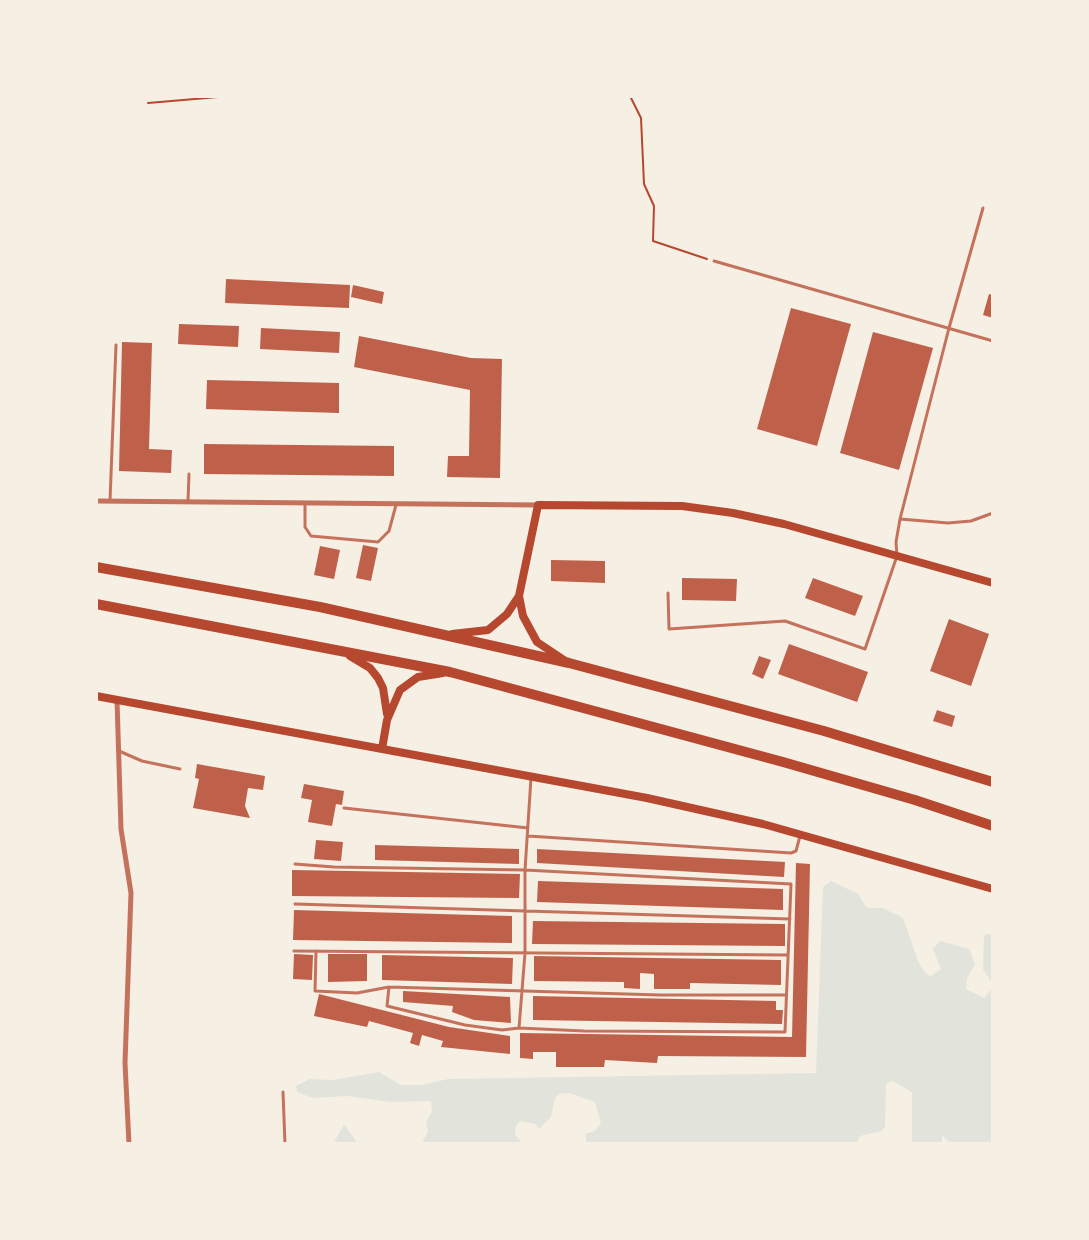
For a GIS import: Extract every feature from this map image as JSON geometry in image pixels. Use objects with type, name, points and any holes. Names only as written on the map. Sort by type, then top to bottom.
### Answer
[{"type":"highway","points":[[96,567],[320,607],[569,663],[824,731],[993,783]]},
{"type":"highway","points":[[96,604],[330,647],[450,672],[783,762],[993,826]]},
{"type":"main road","points":[[448,634],[488,630],[497,624],[519,596],[538,505],[682,506],[733,513],[784,524],[993,583]]},
{"type":"main road","points":[[519,596],[529,632],[547,650],[569,663]]},
{"type":"main road","points":[[330,647],[360,660],[374,673],[383,688],[387,720]]},
{"type":"main road","points":[[382,749],[393,702],[408,682],[417,677],[450,672]]},
{"type":"main road","points":[[96,696],[647,798],[801,834],[993,889]]},
{"type":"street","points":[[96,501],[538,505]]},
{"type":"street","points":[[117,700],[121,829],[130,893],[125,1063],[129,1144]]},
{"type":"lane","points":[[668,593],[669,629],[785,621],[865,649],[897,556],[896,542],[900,519],[949,328],[983,208]]},
{"type":"lane","points":[[714,261],[993,341]]},
{"type":"lane","points":[[110,501],[116,345]]},
{"type":"lane","points":[[188,503],[189,474]]},
{"type":"lane","points":[[305,503],[305,527],[311,536],[378,542],[389,531],[397,503]]},
{"type":"lane","points":[[900,519],[948,524],[971,521],[993,513]]},
{"type":"lane","points":[[117,750],[142,761],[180,769]]},
{"type":"lane","points":[[519,1028],[520,992],[525,953],[525,870],[532,777]]},
{"type":"lane","points":[[344,808],[528,828]]},
{"type":"lane","points":[[528,836],[791,853],[796,850],[801,834]]},
{"type":"lane","points":[[295,864],[334,867],[525,870],[791,884],[785,1032],[584,1031],[519,1028],[502,1030],[465,1025],[387,1006],[389,987]]},
{"type":"lane","points":[[295,904],[790,919]]},
{"type":"lane","points":[[294,951],[788,955]]},
{"type":"lane","points":[[316,951],[315,991],[357,993],[389,987],[520,992],[786,995]]},
{"type":"lane","points":[[283,1092],[285,1144]]},
{"type":"path","points":[[148,103],[230,96]]},
{"type":"path","points":[[630,96],[641,118],[644,184],[654,206],[653,241],[714,261]]},
{"type":"shaded area","points":[[831,881],[858,894],[867,908],[883,908],[903,918],[918,961],[926,974],[931,976],[941,969],[933,949],[940,941],[969,949],[975,964],[967,978],[966,989],[984,998],[993,987],[993,1144],[951,1144],[942,1135],[942,1144],[912,1144],[912,1092],[892,1081],[886,1084],[885,1127],[882,1131],[860,1136],[856,1144],[587,1144],[585,1134],[595,1131],[601,1123],[595,1102],[569,1093],[559,1094],[555,1098],[551,1117],[539,1129],[536,1124],[521,1121],[516,1125],[515,1135],[523,1144],[421,1144],[428,1132],[426,1122],[432,1112],[431,1101],[391,1102],[347,1096],[313,1098],[297,1092],[296,1086],[310,1079],[333,1080],[379,1072],[401,1085],[422,1085],[448,1079],[816,1073],[823,887]]},
{"type":"shaded area","points":[[993,935],[993,984],[983,969],[984,936]]},
{"type":"shaded area","points":[[344,1124],[358,1144],[333,1144]]},
{"type":"building","points":[[226,279],[350,285],[349,308],[225,303]]},
{"type":"building","points":[[353,285],[384,292],[382,304],[351,297]]},
{"type":"building","points":[[989,294],[993,295],[993,318],[983,315]]},
{"type":"building","points":[[791,308],[851,324],[817,446],[757,429]]},
{"type":"building","points":[[179,324],[239,326],[238,347],[178,344]]},
{"type":"building","points":[[261,328],[340,332],[339,353],[260,349]]},
{"type":"building","points":[[873,332],[933,348],[899,470],[840,453]]},
{"type":"building","points":[[359,336],[471,358],[502,359],[500,478],[447,477],[448,456],[469,456],[470,390],[354,367]]},
{"type":"building","points":[[122,342],[152,343],[149,449],[172,450],[171,473],[119,471]]},
{"type":"building","points":[[207,380],[339,383],[339,413],[206,409]]},
{"type":"building","points":[[204,444],[394,446],[394,476],[204,474]]},
{"type":"building","points":[[363,545],[378,548],[371,581],[356,578]]},
{"type":"building","points":[[320,546],[340,550],[334,579],[314,575]]},
{"type":"building","points":[[551,560],[605,561],[605,583],[551,581]]},
{"type":"building","points":[[682,578],[737,579],[736,601],[682,600]]},
{"type":"building","points":[[813,578],[863,596],[855,616],[805,598]]},
{"type":"building","points":[[949,619],[989,634],[971,686],[930,671]]},
{"type":"building","points":[[789,644],[868,672],[857,702],[778,674]]},
{"type":"building","points":[[759,656],[771,660],[763,679],[752,674]]},
{"type":"building","points":[[937,710],[955,716],[952,727],[933,721]]},
{"type":"building","points":[[197,764],[265,776],[263,790],[248,788],[245,806],[250,818],[193,808],[199,779],[195,778]]},
{"type":"building","points":[[304,784],[344,791],[342,805],[336,804],[332,826],[308,822],[312,800],[301,798]]},
{"type":"building","points":[[316,840],[343,842],[341,861],[314,859]]},
{"type":"building","points":[[375,845],[519,849],[519,864],[375,860]]},
{"type":"building","points":[[537,849],[785,862],[784,877],[537,863]]},
{"type":"building","points":[[796,863],[810,864],[806,1057],[658,1056],[657,1063],[605,1060],[604,1067],[556,1067],[556,1052],[533,1052],[533,1059],[520,1058],[520,1033],[792,1037]]},
{"type":"building","points":[[292,870],[520,874],[519,898],[292,896]]},
{"type":"building","points":[[538,881],[783,889],[783,910],[537,902]]},
{"type":"building","points":[[294,910],[512,916],[512,943],[293,940]]},
{"type":"building","points":[[533,921],[785,924],[785,946],[532,944]]},
{"type":"building","points":[[294,954],[313,955],[312,980],[293,979]]},
{"type":"building","points":[[328,954],[367,954],[367,981],[328,982]]},
{"type":"building","points":[[382,955],[513,958],[512,984],[382,980]]},
{"type":"building","points":[[534,956],[781,960],[781,985],[690,983],[690,989],[654,989],[654,974],[640,973],[640,989],[624,988],[624,982],[534,981]]},
{"type":"building","points":[[403,991],[510,997],[511,1023],[474,1020],[452,1012],[453,1006],[403,1002]]},
{"type":"building","points":[[319,994],[449,1027],[510,1036],[510,1054],[441,1047],[443,1041],[422,1035],[419,1046],[410,1043],[413,1033],[369,1021],[367,1027],[314,1016]]},
{"type":"building","points":[[533,996],[776,1001],[776,1010],[783,1010],[782,1024],[533,1020]]}]
